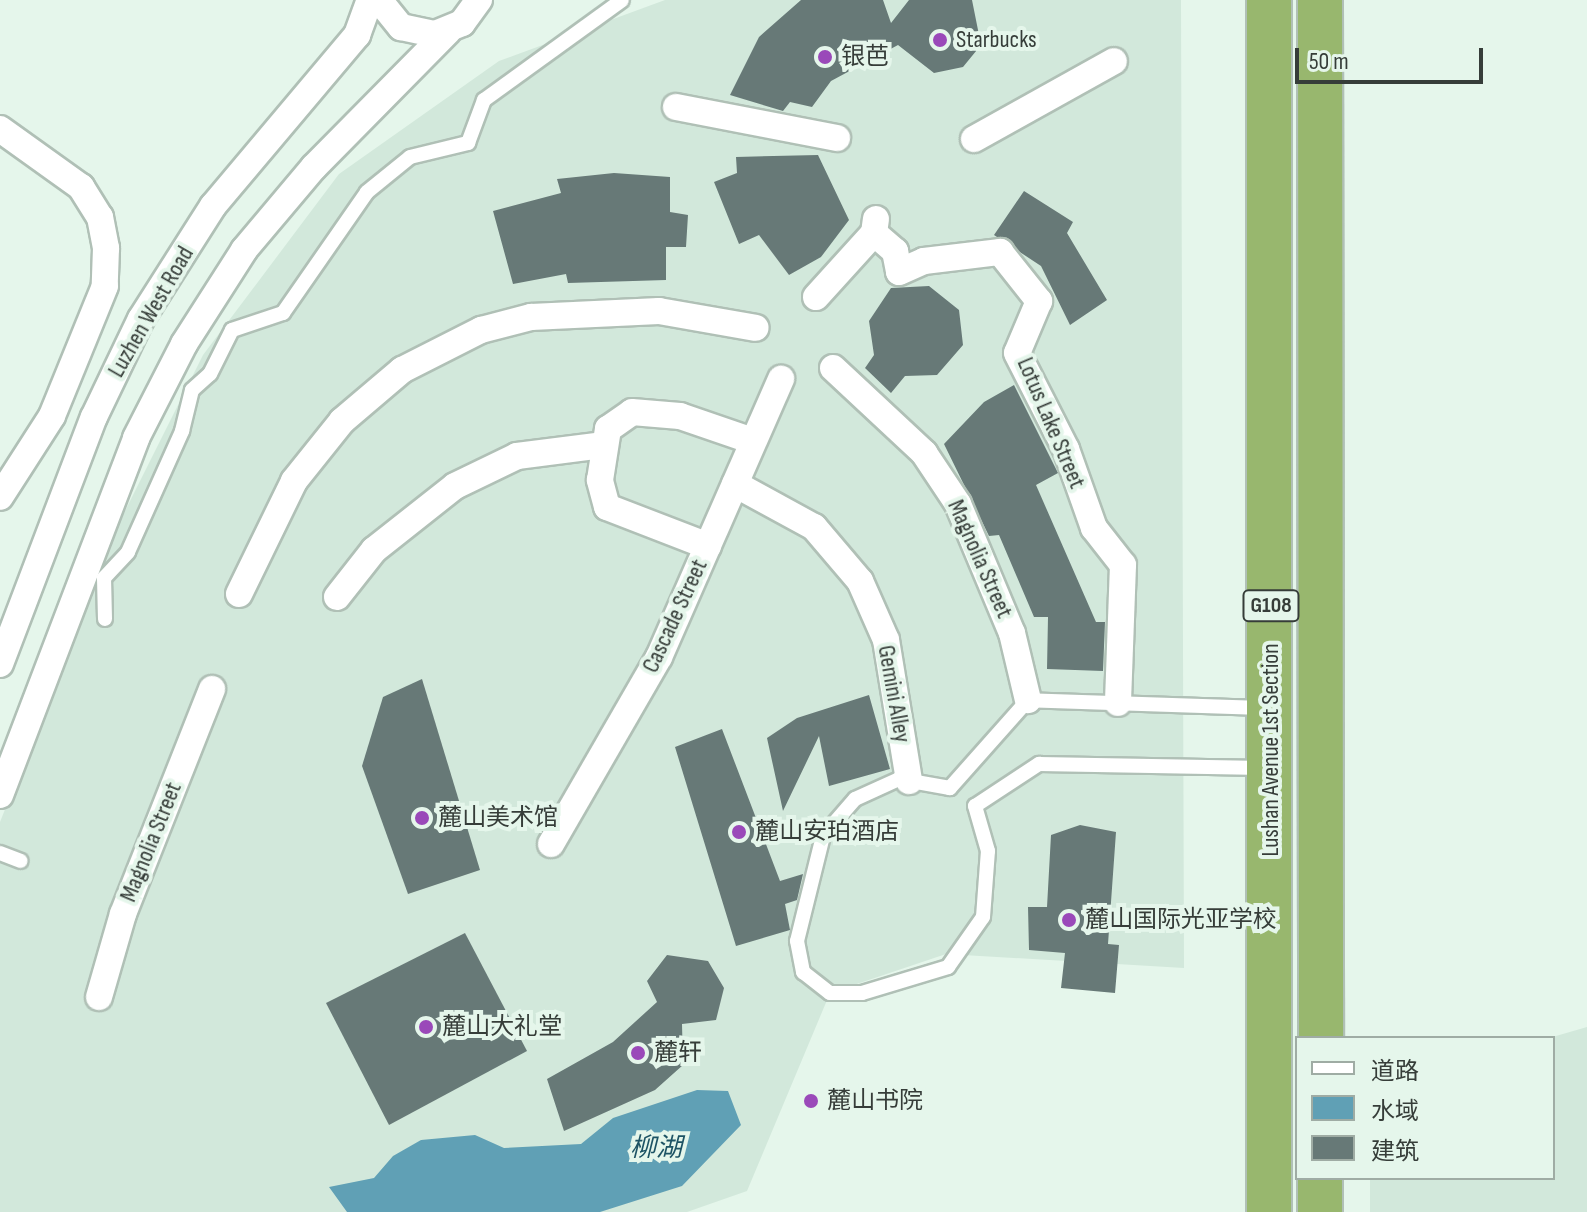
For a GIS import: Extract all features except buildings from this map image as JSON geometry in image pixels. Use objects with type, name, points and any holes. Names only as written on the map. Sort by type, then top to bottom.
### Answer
[{"type":"highway","name":"Lushan Avenue 1st Section","points":[[1269,0],[1272,708],[1269,1212]]},
{"type":"highway","name":"Lushan Avenue 1st Section","points":[[1320,0],[1321,1036]]},
{"type":"highway","points":[[1320,1180],[1320,1212]]},
{"type":"street","name":"Luzhen West Road","points":[[0,664],[94,417],[141,319],[213,206],[357,35],[370,0]]},
{"type":"street","points":[[379,0],[401,27],[448,31]]},
{"type":"street","points":[[0,795],[136,438],[184,344],[244,250],[304,179],[448,31],[479,4]]},
{"type":"street","points":[[974,139],[1114,61]]},
{"type":"street","points":[[676,107],[837,138]]},
{"type":"street","points":[[0,129],[81,187],[100,217],[106,248],[105,286],[52,416],[0,497]]},
{"type":"street","name":"Lotus Lake Street","points":[[816,297],[875,226],[895,251],[899,272],[924,261],[1000,252],[1039,301],[1017,353],[1066,449],[1094,528],[1123,565],[1118,703]]},
{"type":"street","points":[[239,594],[294,481],[342,421],[402,370],[481,330],[531,317],[659,311],[756,328]]},
{"type":"street","name":"Magnolia Street","points":[[833,368],[924,453],[958,504],[1012,633],[1028,700]]},
{"type":"street","name":"Cascade Street","points":[[551,844],[659,657],[781,379]]},
{"type":"street","points":[[708,546],[607,507],[600,480],[608,429],[632,412],[680,416],[753,441]]},
{"type":"street","points":[[337,597],[374,550],[455,486],[517,456],[604,445]]},
{"type":"street","name":"Gemini Alley","points":[[735,484],[814,527],[860,581],[886,640],[909,781]]},
{"type":"street","name":"Magnolia Street","points":[[99,997],[123,914],[212,689]]},
{"type":"lane","points":[[105,619],[104,578],[128,552],[182,431],[192,390],[210,374],[232,330],[283,313],[367,192],[410,157],[468,143],[484,100],[622,0]]},
{"type":"lane","points":[[1271,768],[1039,764],[975,806],[988,851],[983,917],[948,967],[862,993],[830,993],[803,972],[797,941],[823,836],[855,799],[909,781],[950,788],[1028,700],[1272,708]]},
{"type":"lane","points":[[0,853],[21,861]]},
{"type":"shaded area","points":[[665,0],[1181,0],[1184,968],[946,954],[830,993],[747,1191],[687,1212],[0,1212],[0,822],[123,515],[203,355],[339,174],[499,61]]},
{"type":"shaded area","points":[[1587,1027],[1587,1212],[1370,1212],[1370,1180],[1555,1180],[1555,1036]]},
{"type":"water","name":"柳湖","points":[[697,1090],[728,1091],[741,1125],[682,1186],[600,1212],[347,1212],[329,1187],[374,1178],[393,1156],[421,1140],[475,1135],[504,1148],[581,1144],[613,1118]]},
{"type":"place","name":"Starbucks","points":[[940,40]]},
{"type":"place","name":"银芭","points":[[825,57]]},
{"type":"place","name":"麓山美术馆","points":[[422,818]]},
{"type":"place","name":"麓山安珀酒店","points":[[739,832]]},
{"type":"place","name":"麓山国际光亚学校","points":[[1069,920]]},
{"type":"place","name":"麓山大礼堂","points":[[426,1027]]},
{"type":"place","name":"麓轩","points":[[638,1053]]},
{"type":"place","name":"麓山书院","points":[[811,1101]]}]
